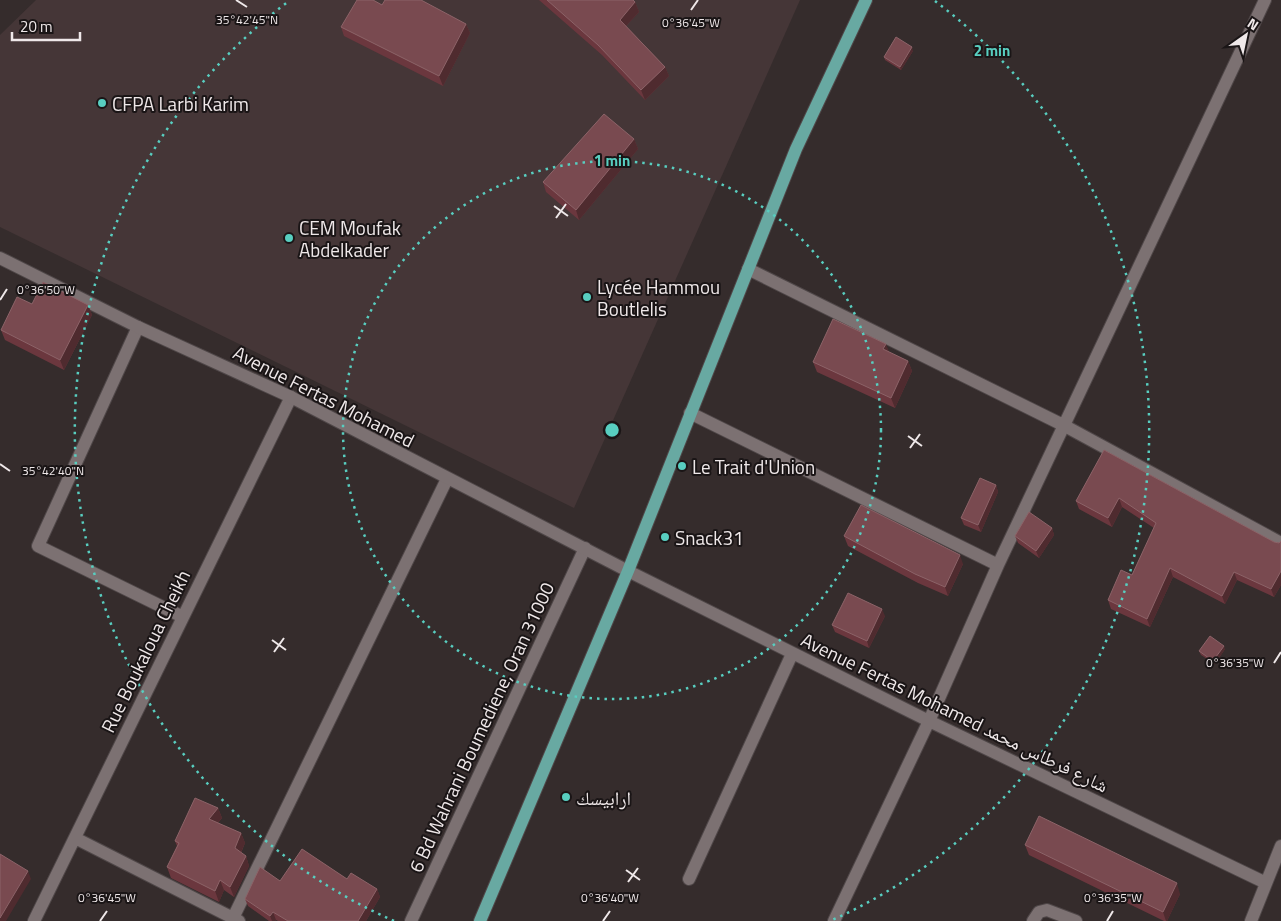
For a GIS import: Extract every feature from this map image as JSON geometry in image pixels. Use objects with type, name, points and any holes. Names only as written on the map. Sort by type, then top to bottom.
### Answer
[{"type":"main road","points":[[480,921],[628,571],[796,149],[866,0]]},
{"type":"street","points":[[834,921],[929,721],[998,565],[1265,0]]},
{"type":"street","name":"Avenue Fertas Mohamed","points":[[0,258],[138,327],[291,398],[628,571]]},
{"type":"street","points":[[748,269],[1065,426],[1281,543]]},
{"type":"street","points":[[138,327],[38,546],[183,617]]},
{"type":"street","name":"Rue Boukaloua Cheikh","points":[[34,921],[291,398]]},
{"type":"street","points":[[690,413],[998,565]]},
{"type":"street","points":[[75,838],[236,920],[447,479]]},
{"type":"street","name":"6 Bd Wahrani Boumediene, Oran 31000","points":[[411,921],[584,548]]},
{"type":"street","name":"Avenue Fertas Mohamed شارع فرطاس محمد","points":[[628,571],[929,721],[1266,883]]},
{"type":"street","points":[[689,879],[792,654]]},
{"type":"street","points":[[1251,921],[1281,846]]},
{"type":"street","points":[[1033,921],[1039,912],[1046,910],[1076,921]]},
{"type":"shaded area","points":[[36,0],[800,0],[574,508],[0,227],[0,35]]},
{"type":"building","points":[[357,0],[373,0],[382,5],[385,0],[421,0],[466,24],[439,76],[341,27]]},
{"type":"building","points":[[547,0],[633,0],[635,2],[620,20],[665,67],[641,90],[598,45]]},
{"type":"building","points":[[896,37],[912,47],[900,67],[884,57]]},
{"type":"building","points":[[604,114],[634,139],[576,210],[543,182]]},
{"type":"building","points":[[43,282],[88,305],[60,360],[1,330],[17,297],[32,304]]},
{"type":"building","points":[[833,319],[886,344],[883,349],[908,361],[891,398],[813,362]]},
{"type":"building","points":[[1104,450],[1274,542],[1279,543],[1281,541],[1281,571],[1271,589],[1234,572],[1222,596],[1170,568],[1147,619],[1108,600],[1121,570],[1132,575],[1156,523],[1119,498],[1108,518],[1076,501]]},
{"type":"building","points":[[980,478],[996,485],[978,525],[961,518]]},
{"type":"building","points":[[861,505],[960,555],[945,587],[915,574],[844,536]]},
{"type":"building","points":[[1029,512],[1052,528],[1036,551],[1015,536]]},
{"type":"building","points":[[848,593],[882,609],[867,641],[832,625]]},
{"type":"building","points":[[1210,636],[1224,646],[1213,661],[1199,651]]},
{"type":"building","points":[[195,798],[218,808],[209,819],[241,833],[235,848],[246,856],[230,887],[220,880],[215,891],[167,867],[179,843],[175,841]]},
{"type":"building","points":[[1039,816],[1177,883],[1163,912],[1025,845]]},
{"type":"building","points":[[302,849],[347,879],[351,873],[377,889],[358,921],[288,921],[273,912],[270,916],[245,899],[260,867],[280,881]]},
{"type":"building","points":[[0,854],[28,871],[0,918]]},
{"type":"place","name":"CFPA Larbi Karim","points":[[102,103]]},
{"type":"place","name":"CEM Moufak Abdelkader","points":[[289,238]]},
{"type":"place","name":"Lycée Hammou Boutlelis","points":[[587,297]]},
{"type":"place","name":"Le Trait d'Union","points":[[682,466]]},
{"type":"place","name":"Snack31","points":[[665,537]]},
{"type":"place","name":"ارابيسك","points":[[566,797]]}]
